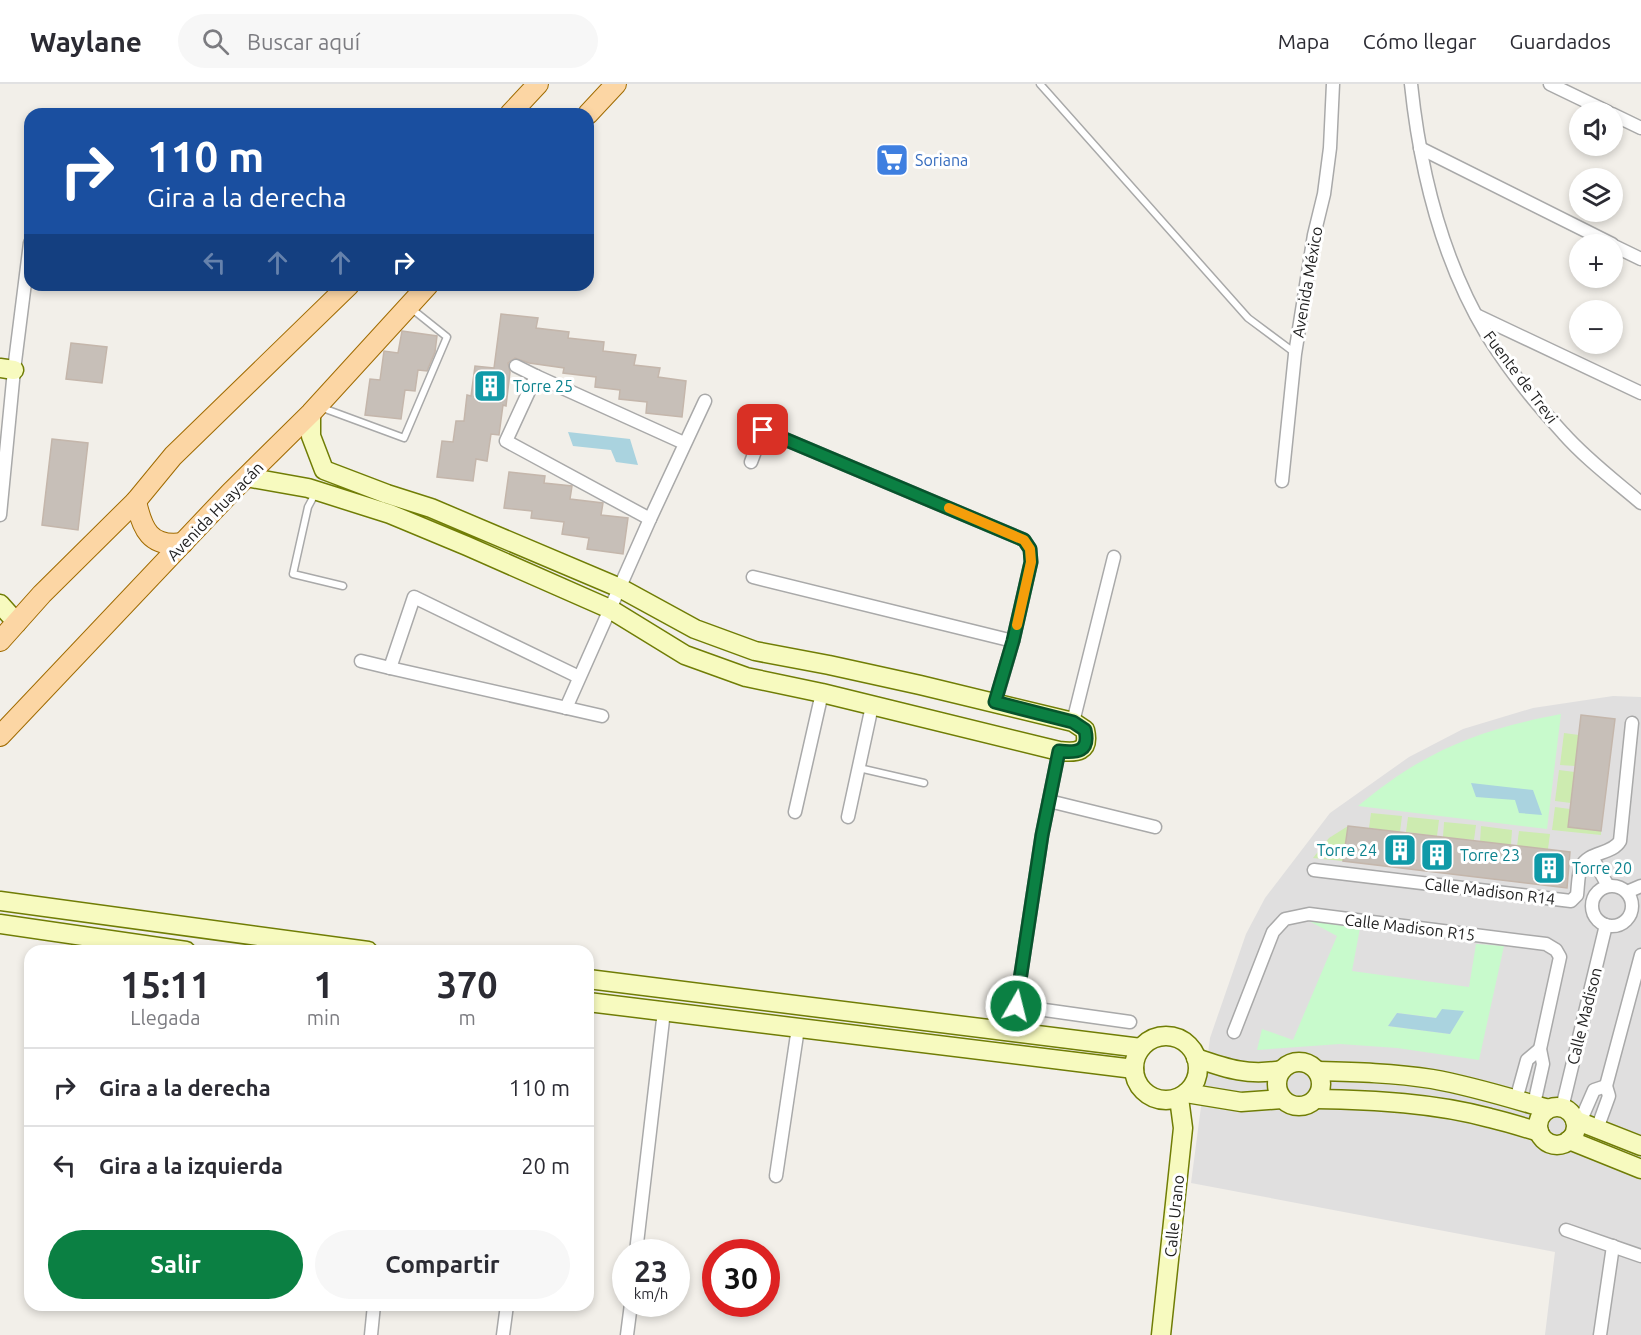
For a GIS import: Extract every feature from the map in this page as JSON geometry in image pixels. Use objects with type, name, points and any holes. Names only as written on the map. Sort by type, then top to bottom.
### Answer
[{"type":"main road","points":[[516,108],[538,84]]},
{"type":"main road","points":[[594,108],[616,84]]},
{"type":"main road","points":[[0,640],[42,594],[136,501],[173,456],[343,291]]},
{"type":"main road","points":[[408,306],[414,291]]},
{"type":"main road","name":"Avenida Huayacán","points":[[0,736],[246,477],[314,409],[422,291]]},
{"type":"main road","points":[[136,501],[140,521],[151,536],[162,543],[183,543]]},
{"type":"street","name":"Avenida México","points":[[1282,481],[1295,354],[1330,148],[1333,84]]},
{"type":"street","name":"Fuente de Trevi","points":[[1411,84],[1426,183],[1460,280],[1487,335],[1563,433],[1641,503]]},
{"type":"street","points":[[1550,84],[1587,102]]},
{"type":"street","points":[[1623,119],[1641,128]]},
{"type":"street","points":[[1420,148],[1590,234]]},
{"type":"street","points":[[1623,250],[1641,259]]},
{"type":"street","points":[[0,515],[7,369],[24,276]]},
{"type":"street","points":[[1478,316],[1641,393]]},
{"type":"street","points":[[516,366],[684,443]]},
{"type":"street","points":[[536,376],[506,441],[650,519]]},
{"type":"street","points":[[566,708],[684,443],[705,401]]},
{"type":"street","points":[[314,409],[311,436],[324,470],[321,483],[316,491]]},
{"type":"street","points":[[751,462],[763,430],[1024,540],[1030,549],[1031,562],[1013,641],[995,702]]},
{"type":"street","points":[[246,477],[316,491],[390,514],[610,609],[684,655],[746,677],[822,693],[1059,751],[1071,753],[1080,751],[1085,746],[1085,730],[1073,722],[995,702],[745,648],[695,629],[620,588],[431,508],[324,470]]},
{"type":"street","points":[[422,528],[431,508]]},
{"type":"street","points":[[1073,722],[1114,557]]},
{"type":"street","points":[[753,577],[1013,641]]},
{"type":"street","points":[[390,668],[414,597],[579,677]]},
{"type":"street","points":[[0,604],[17,623]]},
{"type":"street","points":[[361,661],[602,716]]},
{"type":"street","points":[[795,812],[829,665]]},
{"type":"street","points":[[850,700],[856,671]]},
{"type":"street","points":[[848,817],[872,706]]},
{"type":"street","points":[[1596,892],[1581,867],[1592,857],[1613,849],[1620,841],[1632,723]]},
{"type":"street","points":[[1059,751],[1031,903],[1016,1006],[1130,1022]]},
{"type":"street","points":[[1049,801],[1155,827]]},
{"type":"street","points":[[1592,857],[1608,886]]},
{"type":"street","name":"Calle Madison R14","points":[[1314,870],[1571,901],[1577,895],[1581,867]]},
{"type":"street","points":[[1608,886],[1615,886],[1627,892],[1637,902],[1625,921],[1616,926],[1606,925],[1595,918],[1591,905],[1596,892],[1608,886]]},
{"type":"street","points":[[1627,892],[1641,886]]},
{"type":"street","points":[[0,901],[324,945]]},
{"type":"street","name":"Calle Madison R15","points":[[1234,1032],[1273,932],[1285,919],[1309,914],[1546,944],[1556,950],[1560,957],[1540,1049]]},
{"type":"street","points":[[0,924],[145,945]]},
{"type":"street","name":"Calle Madison","points":[[1548,1107],[1606,925]]},
{"type":"street","points":[[1598,1130],[1610,1096],[1606,1086],[1641,954]]},
{"type":"street","points":[[594,980],[1141,1048]]},
{"type":"street","points":[[594,1003],[1134,1069]]},
{"type":"street","points":[[638,1239],[664,1011]]},
{"type":"street","points":[[776,1176],[798,1028]]},
{"type":"street","points":[[1183,1096],[1197,1077],[1196,1058],[1185,1043],[1172,1037],[1155,1038],[1141,1048],[1134,1062],[1134,1069],[1141,1089],[1158,1100],[1183,1096],[1241,1102],[1282,1099]]},
{"type":"street","points":[[1516,1100],[1527,1060],[1540,1049]]},
{"type":"street","name":"Calle Madison","points":[[1540,1049],[1548,1107]]},
{"type":"street","points":[[1196,1058],[1241,1072],[1258,1074],[1282,1070],[1290,1064],[1300,1062],[1310,1065],[1317,1071],[1322,1085],[1316,1099],[1309,1105],[1299,1107],[1282,1099],[1277,1084],[1282,1070]]},
{"type":"street","points":[[1317,1071],[1360,1072],[1432,1079],[1516,1100],[1568,1110],[1577,1121],[1641,1146]]},
{"type":"street","points":[[1569,1140],[1594,1090],[1606,1086]]},
{"type":"street","points":[[1464,1113],[1471,1108],[1473,1102],[1472,1088]]},
{"type":"street","name":"Calle Urano","points":[[1161,1335],[1183,1128],[1183,1096]]},
{"type":"street","points":[[1316,1099],[1356,1100],[1428,1107],[1489,1117],[1539,1132],[1548,1142],[1555,1144],[1569,1140],[1641,1169]]},
{"type":"street","points":[[1539,1132],[1539,1119],[1548,1107]]},
{"type":"street","points":[[1566,1230],[1641,1256]]},
{"type":"street","points":[[1600,1335],[1613,1246]]},
{"type":"street","points":[[371,1335],[373,1311]]},
{"type":"street","points":[[503,1335],[506,1311]]},
{"type":"street","points":[[627,1335],[629,1317]]},
{"type":"lane","points":[[1040,84],[1248,318],[1295,354]]},
{"type":"lane","points":[[314,409],[404,438],[447,337],[408,306]]},
{"type":"lane","points":[[316,491],[308,507],[293,574],[343,586]]},
{"type":"lane","points":[[859,768],[924,783]]},
{"type":"shaded area","points":[[1613,696],[1641,697],[1641,1335],[1545,1335],[1555,1252],[1191,1183],[1210,1038],[1246,934],[1265,898],[1330,813],[1409,757],[1463,729],[1533,708]]},
{"type":"green space","points":[[1561,714],[1547,829],[1358,806],[1406,771],[1453,745],[1503,727]]},
{"type":"green space","points":[[1564,733],[1579,735],[1575,766],[1560,765]]},
{"type":"green space","points":[[1559,770],[1575,772],[1571,803],[1555,801]]},
{"type":"green space","points":[[1555,807],[1570,809],[1568,827],[1601,831],[1601,835],[1552,830]]},
{"type":"green space","points":[[1371,813],[1402,816],[1400,832],[1369,828]]},
{"type":"green space","points":[[1408,817],[1439,820],[1437,836],[1406,832]]},
{"type":"green space","points":[[1444,822],[1476,825],[1474,840],[1443,837]]},
{"type":"green space","points":[[1348,826],[1343,861],[1313,858],[1329,838]]},
{"type":"green space","points":[[1481,826],[1512,830],[1511,845],[1480,842]]},
{"type":"green space","points":[[1519,831],[1550,834],[1548,849],[1517,846]]},
{"type":"green space","points":[[1309,921],[1360,928],[1352,971],[1469,987],[1476,944],[1504,946],[1479,1060],[1397,1048],[1340,1044],[1257,1050],[1262,1029],[1293,1040],[1337,936]],"holes":[[[1397,1013],[1436,1018],[1450,1034],[1388,1026]]]},
{"type":"water","points":[[568,432],[630,439],[638,465],[616,462],[611,450],[573,446]]},
{"type":"water","points":[[1471,783],[1533,790],[1542,815],[1519,813],[1515,800],[1476,797]]},
{"type":"water","points":[[1442,1009],[1464,1011],[1450,1034],[1388,1026],[1397,1013],[1436,1018]]},
{"type":"building","points":[[501,314],[538,318],[536,328],[569,332],[568,338],[604,342],[603,351],[636,355],[634,365],[660,368],[658,377],[686,381],[682,417],[646,413],[647,402],[619,399],[620,390],[595,387],[596,377],[563,373],[564,368],[529,363],[515,358],[508,363],[510,372],[506,406],[503,405],[499,435],[491,434],[487,461],[476,459],[473,481],[437,477],[442,441],[453,442],[456,421],[464,421],[467,395],[471,396],[475,366],[494,368]]},
{"type":"building","points":[[402,331],[437,336],[435,352],[427,371],[418,370],[415,391],[405,390],[401,419],[365,415],[370,379],[380,380],[384,351],[398,353]]},
{"type":"building","points":[[71,343],[107,347],[102,383],[66,379]]},
{"type":"building","points":[[52,439],[88,443],[78,530],[42,525]]},
{"type":"building","points":[[509,472],[545,476],[544,483],[572,486],[570,499],[603,503],[601,515],[628,518],[623,554],[587,549],[589,538],[562,534],[564,522],[531,518],[532,511],[504,508]]},
{"type":"building","points":[[1581,715],[1615,719],[1601,831],[1568,827]]},
{"type":"building","points":[[1348,826],[1570,852],[1567,888],[1343,861]]},
{"type":"slow traffic","points":[[949,508],[1024,540],[1030,549],[1031,562],[1017,625]]},
{"type":"place","name":"Soriana","points":[[892,160]]},
{"type":"place","name":"Torre 25","points":[[490,386]]},
{"type":"place","name":"Torre 24","points":[[1400,850]]},
{"type":"place","name":"Torre 23","points":[[1437,855]]},
{"type":"place","name":"Torre 20","points":[[1549,868]]},
{"type":"route","points":[[763,430],[1024,540],[1030,549],[1031,562],[1013,641],[995,702],[1073,722],[1085,730],[1086,738],[1085,746],[1080,751],[1071,753],[1059,751],[1042,835],[1016,1006]]}]
